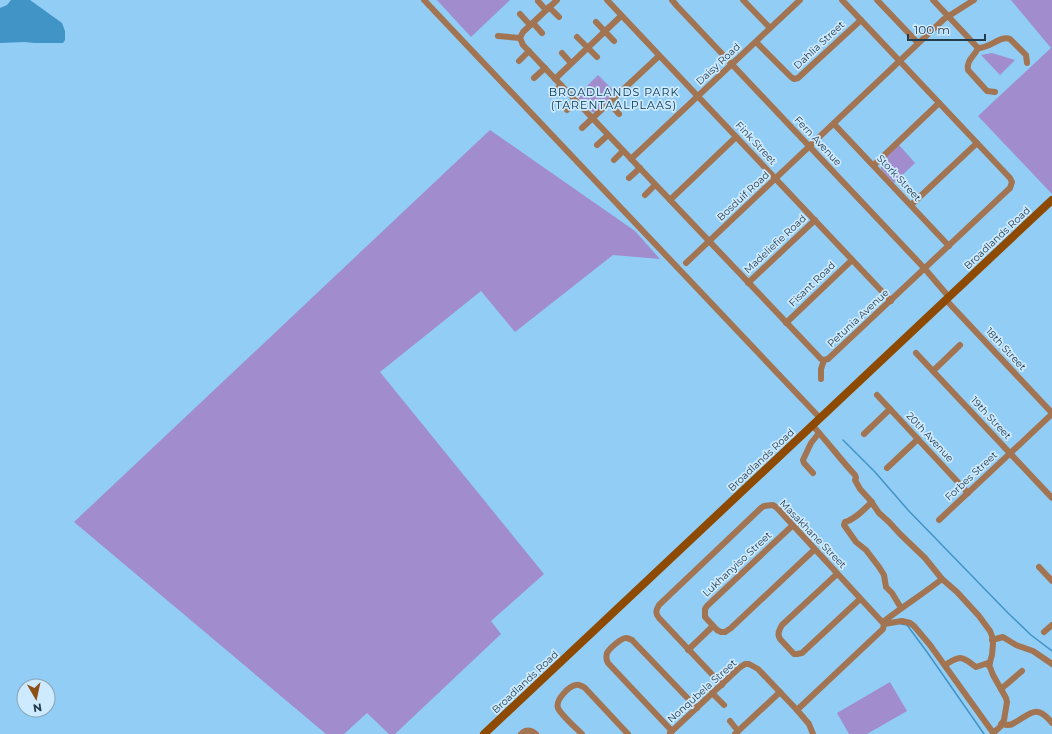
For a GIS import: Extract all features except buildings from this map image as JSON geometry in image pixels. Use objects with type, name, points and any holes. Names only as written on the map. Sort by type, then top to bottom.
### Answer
[{"type":"main road","name":"Broadlands Road","points":[[484,734],[1052,200]]},
{"type":"street","points":[[424,0],[820,418]]},
{"type":"street","points":[[498,36],[520,38],[523,32],[557,0]]},
{"type":"street","name":"Fink Street","points":[[607,0],[891,301]]},
{"type":"street","name":"Fern Avenue","points":[[672,0],[925,269],[947,298]]},
{"type":"street","points":[[743,0],[770,28]]},
{"type":"street","name":"Daisy Road","points":[[631,159],[800,0]]},
{"type":"street","name":"Petunia Avenue","points":[[520,38],[523,45],[655,185],[821,360],[824,360],[828,359],[891,301],[1010,188],[1012,184],[1012,180],[842,0]]},
{"type":"street","points":[[877,0],[918,43]]},
{"type":"street","points":[[933,0],[978,48]]},
{"type":"street","name":"Bosduif Road","points":[[686,264],[918,43],[948,16],[974,0]]},
{"type":"street","points":[[538,1],[559,17]]},
{"type":"street","points":[[520,14],[542,33]]},
{"type":"street","points":[[555,79],[622,16]]},
{"type":"street","name":"Dahlia Street","points":[[756,42],[794,79],[798,78],[861,20]]},
{"type":"street","points":[[596,22],[614,41]]},
{"type":"street","points":[[577,37],[597,57]]},
{"type":"street","points":[[978,48],[986,47],[1003,38],[1008,38],[1026,55],[1027,63]]},
{"type":"street","points":[[978,48],[968,62],[968,70],[988,92],[995,92]]},
{"type":"street","points":[[519,61],[529,51]]},
{"type":"street","points":[[562,54],[571,63]]},
{"type":"street","points":[[582,128],[659,56]]},
{"type":"street","points":[[534,78],[545,68]]},
{"type":"street","points":[[551,95],[561,85]]},
{"type":"street","points":[[567,110],[576,101]]},
{"type":"street","points":[[609,103],[619,114]]},
{"type":"street","points":[[874,165],[939,103]]},
{"type":"street","name":"Stork Street","points":[[834,124],[949,246]]},
{"type":"street","points":[[597,145],[608,135]]},
{"type":"street","points":[[670,200],[736,137]]},
{"type":"street","points":[[911,205],[977,143]]},
{"type":"street","points":[[614,160],[624,151]]},
{"type":"street","points":[[629,178],[640,168]]},
{"type":"street","points":[[645,195],[655,185]]},
{"type":"street","name":"Madeliefie Road","points":[[748,283],[815,220]]},
{"type":"street","name":"Fisant Road","points":[[786,323],[852,260]]},
{"type":"street","name":"18th Street","points":[[947,298],[1052,413]]},
{"type":"street","points":[[933,371],[960,345]]},
{"type":"street","name":"19th Street","points":[[916,353],[1052,498]]},
{"type":"street","points":[[821,379],[821,369],[824,360]]},
{"type":"street","name":"20th Avenue","points":[[877,395],[968,493]]},
{"type":"street","points":[[864,434],[890,409]]},
{"type":"street","name":"Forbes Street","points":[[939,520],[1052,413]]},
{"type":"street","points":[[812,425],[855,475],[855,480],[860,489],[872,502],[879,514],[925,558],[942,579],[974,609],[990,631],[992,640],[992,655],[990,662],[987,664],[990,667],[1007,702],[1005,714],[1000,727],[993,733],[945,665],[914,626],[910,623],[902,621],[883,623]]},
{"type":"street","points":[[813,473],[803,460],[811,443],[819,433]]},
{"type":"street","points":[[887,468],[918,439]]},
{"type":"street","points":[[872,502],[859,514],[849,521],[844,522],[844,525],[856,542],[866,550],[884,574],[886,587],[892,593],[901,608]]},
{"type":"street","name":"Masakhane Street","points":[[722,685],[659,618],[656,610],[659,604],[764,506],[773,505],[883,623]]},
{"type":"street","name":"Lukhanyiso Street","points":[[714,626],[705,616],[705,609],[707,606],[792,526]]},
{"type":"street","points":[[688,650],[714,626],[721,632],[725,632],[731,628],[814,550]]},
{"type":"street","points":[[1039,567],[1052,581]]},
{"type":"street","points":[[837,574],[782,625],[778,632],[780,639],[794,654],[802,653],[860,599]]},
{"type":"street","points":[[883,623],[901,608],[942,579]]},
{"type":"street","points":[[797,710],[883,629],[883,623]]},
{"type":"street","points":[[1044,632],[1052,625]]},
{"type":"street","points":[[992,640],[1002,637],[1016,645],[1033,650],[1052,664]]},
{"type":"street","points":[[670,733],[608,663],[606,656],[613,647],[624,638],[632,640],[697,708]]},
{"type":"street","points":[[945,665],[956,658],[964,658],[976,667],[989,663]]},
{"type":"street","name":"Nonqubela Street","points":[[670,733],[739,668],[745,664],[749,664],[758,668],[797,710],[809,724],[813,734]]},
{"type":"street","points":[[1001,689],[1022,671]]},
{"type":"street","points":[[582,734],[560,711],[557,705],[558,699],[570,688],[576,685],[585,688],[628,734]]},
{"type":"street","points":[[730,721],[737,732],[780,692]]},
{"type":"street","points":[[712,693],[724,706]]},
{"type":"street","points":[[1001,724],[1012,724],[1035,711],[1041,713],[1052,723]]},
{"type":"street","points":[[521,734],[530,730],[536,734]]},
{"type":"shaded area","points":[[437,0],[510,0],[471,37]]},
{"type":"shaded area","points":[[1011,0],[1052,0],[1052,194],[978,116],[1051,48]]},
{"type":"shaded area","points":[[992,53],[1015,60],[1000,75],[981,55]]},
{"type":"shaded area","points":[[598,75],[616,93],[595,112],[592,112],[577,96]]},
{"type":"shaded area","points":[[490,130],[635,231],[660,259],[613,255],[515,332],[481,291],[380,372],[544,574],[491,621],[501,634],[395,734],[389,734],[367,713],[344,734],[326,734],[74,522]]},
{"type":"shaded area","points":[[899,145],[915,163],[894,183],[881,169],[881,162]]},
{"type":"shaded area","points":[[890,682],[907,711],[867,734],[849,734],[837,713]]},
{"type":"water","points":[[11,0],[30,0],[62,23],[65,31],[65,40],[63,43],[0,43],[0,8],[7,5]]},
{"type":"waterway","points":[[843,440],[875,472],[908,510],[1008,613],[1031,635],[1052,651]]},
{"type":"waterway","points":[[901,624],[907,625],[984,734]]},
{"type":"district","name":"BROADLANDS PARK (TARENTAALPLAAS)","points":[[614,98]]}]
